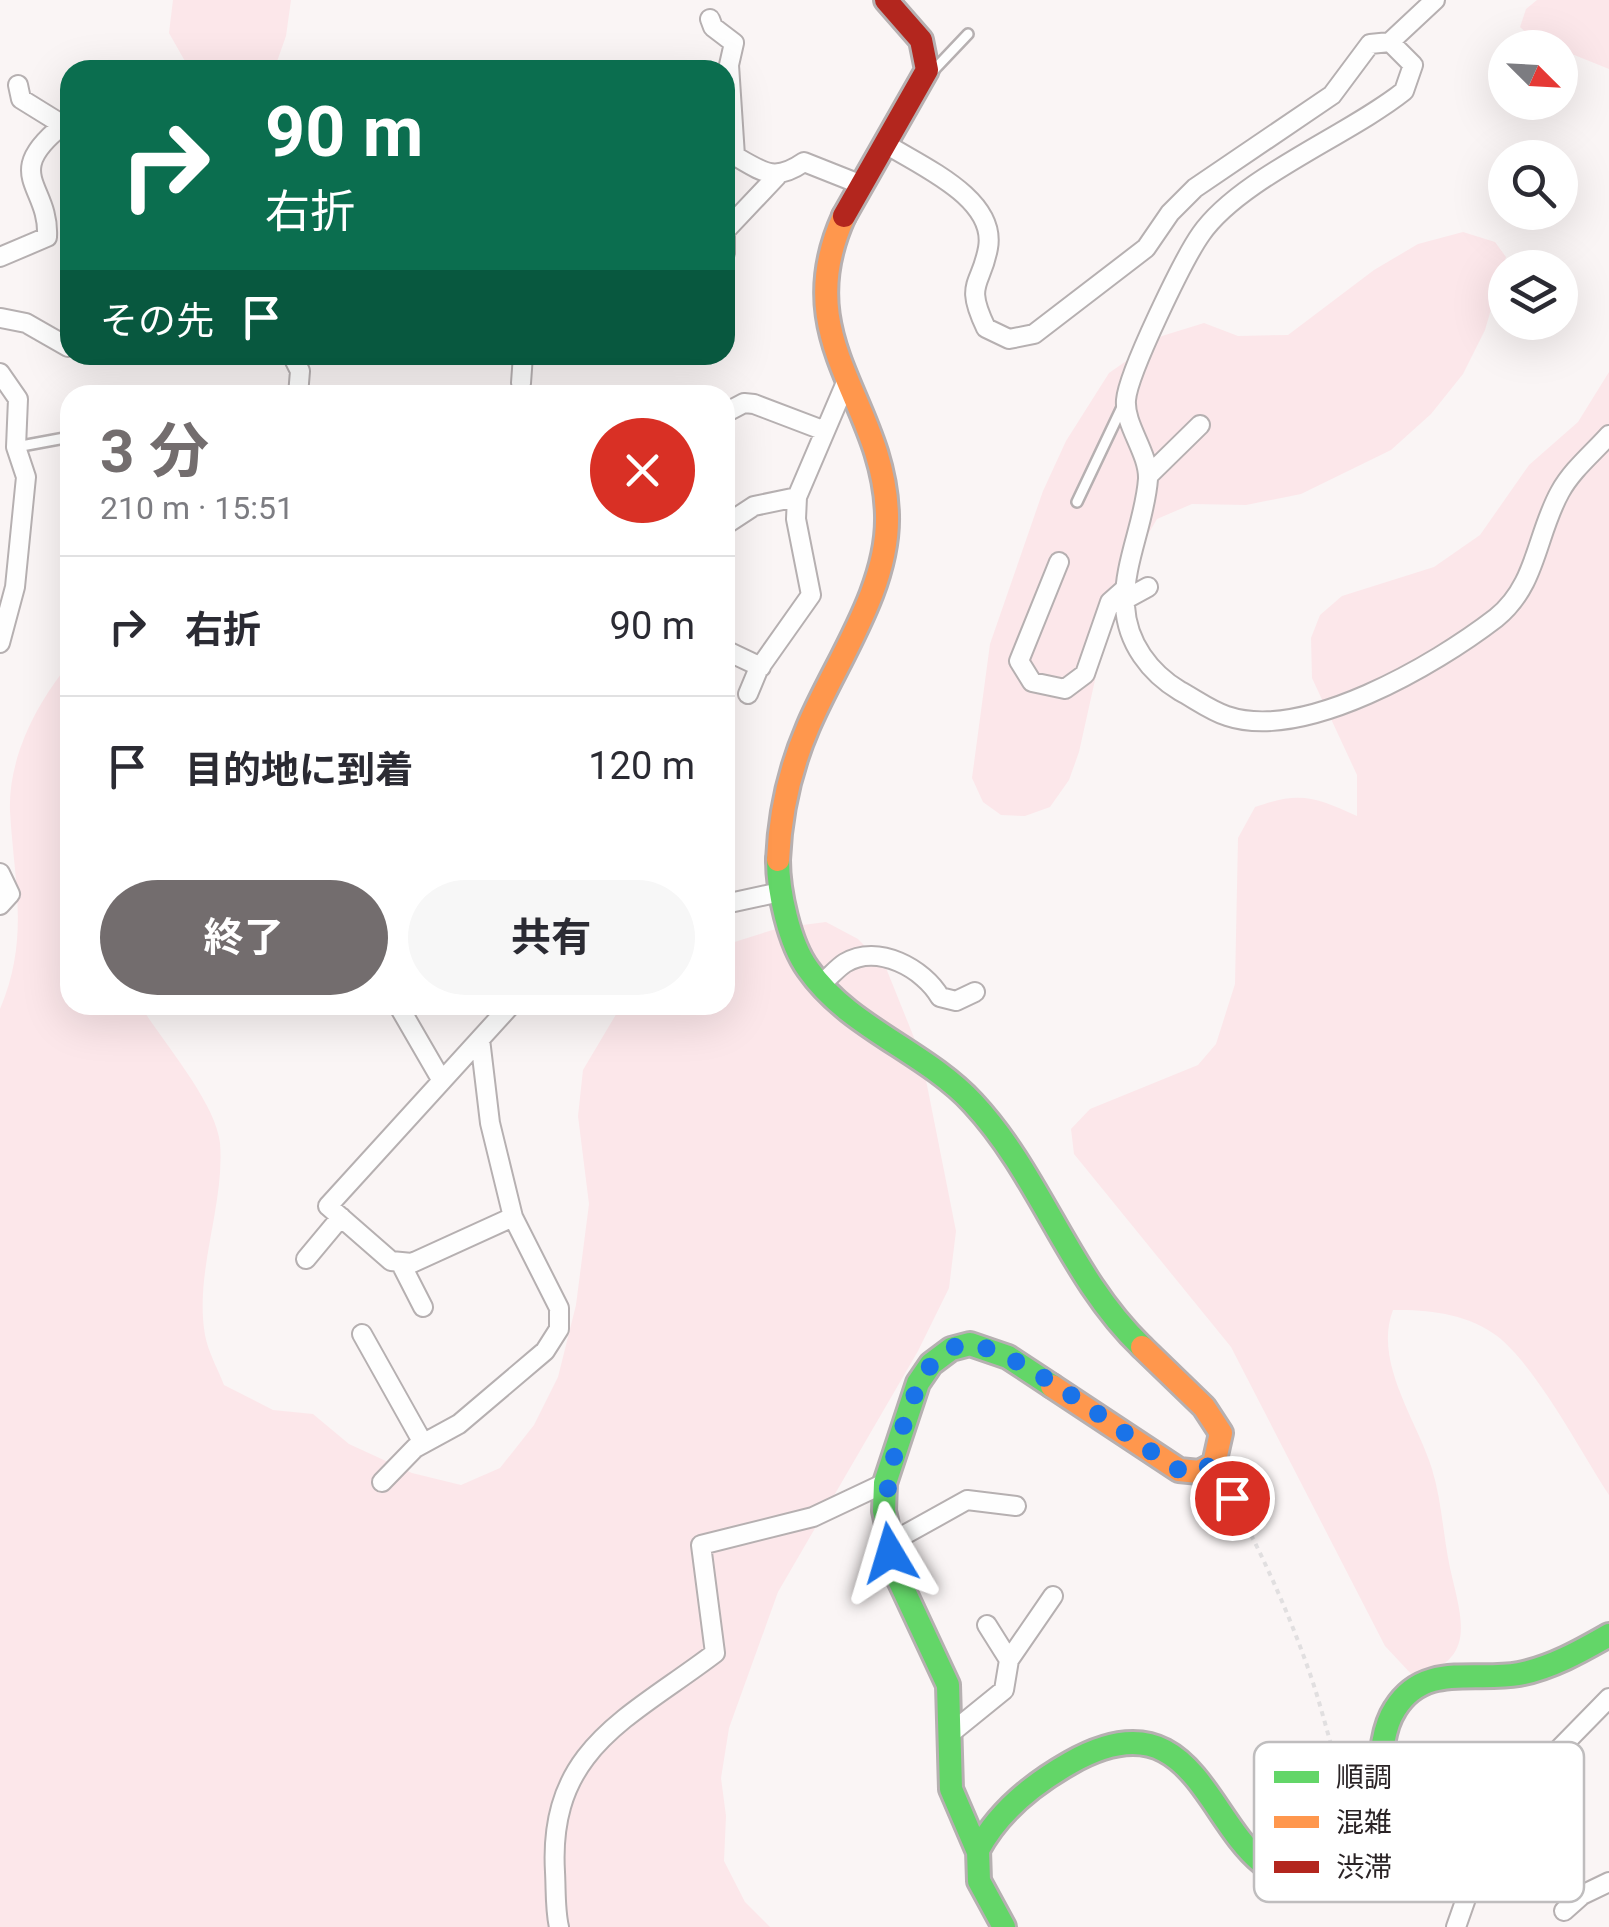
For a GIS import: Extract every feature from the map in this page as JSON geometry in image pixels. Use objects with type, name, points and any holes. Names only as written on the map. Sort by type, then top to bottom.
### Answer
[{"type":"street","points":[[886,0],[929,54],[920,87],[831,242],[824,278],[827,316],[886,495],[884,547],[791,764],[778,816],[780,892],[806,968],[971,1100],[1018,1160],[1116,1320],[1220,1430],[1220,1453],[1214,1464],[1190,1474],[1008,1357],[970,1344],[952,1349],[931,1364],[918,1383],[886,1483],[888,1544],[899,1580],[948,1685],[951,1789],[978,1852],[984,1893],[1004,1927]]},
{"type":"street","points":[[886,144],[970,200],[986,220],[988,248],[974,280],[977,309],[986,328],[1009,339],[1034,334],[1146,248],[1170,213],[1195,188],[1332,95],[1370,44],[1390,42],[1435,0]]},
{"type":"street","points":[[710,19],[713,27],[734,43],[729,60]]},
{"type":"street","points":[[1390,42],[1413,65],[1404,91],[1244,195],[1204,228],[1181,263],[1126,400],[1148,476],[1126,593],[1136,647],[1154,674],[1180,691],[1226,716],[1259,722],[1295,721],[1318,714],[1414,672],[1496,617],[1522,592],[1558,494],[1609,434]]},
{"type":"street","points":[[18,85],[21,98],[60,123]]},
{"type":"street","points":[[0,257],[47,237],[48,224],[31,186],[33,157],[41,142],[60,131]]},
{"type":"street","points":[[735,156],[771,177],[804,162],[862,184]]},
{"type":"street","points":[[735,221],[777,176]]},
{"type":"street","points":[[0,300],[0,320],[26,323],[60,342]]},
{"type":"street","points":[[521,383],[522,365]]},
{"type":"street","points":[[0,373],[18,400],[16,447],[26,477],[15,587],[0,643]]},
{"type":"street","points":[[748,694],[761,667],[812,595],[796,519],[797,497],[847,380]]},
{"type":"street","points":[[735,407],[744,402],[754,404],[825,431]]},
{"type":"street","points":[[1148,476],[1200,424]]},
{"type":"street","points":[[735,518],[754,506],[797,497]]},
{"type":"street","points":[[1060,562],[1020,661],[1032,682],[1065,689],[1085,674],[1110,602],[1148,588]]},
{"type":"street","points":[[735,655],[761,667]]},
{"type":"street","points":[[0,873],[10,894],[0,905]]},
{"type":"street","points":[[735,902],[780,892]]},
{"type":"street","points":[[822,984],[846,963],[863,956],[898,961],[929,978],[940,997],[956,1001],[975,992]]},
{"type":"street","points":[[404,1015],[442,1082]]},
{"type":"street","points":[[502,1015],[328,1206],[391,1262],[412,1263],[513,1217]]},
{"type":"street","points":[[382,1482],[424,1444],[458,1424],[545,1351],[559,1329],[559,1308],[513,1217],[490,1123],[480,1039]]},
{"type":"street","points":[[306,1259],[341,1217]]},
{"type":"street","points":[[400,1262],[423,1307]]},
{"type":"street","points":[[362,1334],[424,1444]]},
{"type":"street","points":[[560,1927],[554,1853],[558,1806],[576,1770],[594,1744],[715,1654],[701,1545],[812,1517],[886,1483]]},
{"type":"street","points":[[888,1544],[968,1500],[1016,1506]]},
{"type":"street","points":[[951,1733],[1004,1690],[1008,1660],[1054,1596]]},
{"type":"street","points":[[987,1625],[1008,1660]]},
{"type":"street","points":[[1387,1742],[1392,1711],[1416,1686],[1454,1672],[1515,1675],[1562,1662],[1609,1634]]},
{"type":"street","points":[[1566,1742],[1609,1698]]},
{"type":"street","points":[[978,1852],[994,1821],[1063,1766],[1124,1742],[1162,1747],[1180,1757],[1230,1827],[1254,1853]]},
{"type":"street","points":[[1584,1894],[1609,1882]]},
{"type":"street","points":[[1456,1927],[1465,1902]]},
{"type":"street","points":[[1564,1911],[1574,1902]]},
{"type":"lane","points":[[920,87],[968,34]]},
{"type":"lane","points":[[1077,502],[1126,400]]},
{"type":"lane","points":[[16,447],[60,439]]},
{"type":"path","points":[[1214,1464],[1269,1564],[1310,1674],[1330,1742]]},
{"type":"shaded area","points":[[173,0],[291,0],[286,36],[278,60],[184,60],[169,33]]},
{"type":"shaded area","points":[[1537,0],[1609,0],[1609,69],[1578,57],[1578,30],[1523,30],[1520,27],[1526,9]]},
{"type":"shaded area","points":[[1463,232],[1495,242],[1501,250],[1488,250],[1488,320],[1463,374],[1431,414],[1391,450],[1301,494],[1246,505],[1192,504],[1157,519],[1131,563],[1107,626],[1079,752],[1069,780],[1050,807],[1025,816],[1001,815],[983,802],[972,778],[990,644],[1043,491],[1066,441],[1109,373],[1162,336],[1204,323],[1238,336],[1288,335],[1374,270],[1418,244]]},
{"type":"shaded area","points":[[1609,372],[1609,1495],[1542,1388],[1497,1336],[1447,1314],[1393,1310],[1388,1330],[1393,1370],[1432,1469],[1461,1620],[1457,1648],[1449,1660],[1414,1677],[1385,1646],[1231,1347],[1074,1154],[1071,1129],[1090,1109],[1198,1065],[1216,1044],[1235,984],[1238,838],[1255,807],[1307,798],[1357,816],[1357,775],[1312,678],[1311,638],[1320,615],[1342,596],[1434,567],[1480,535],[1529,465],[1578,422]]},
{"type":"shaded area","points":[[60,676],[60,1015],[147,1015],[209,1110],[220,1143],[220,1167],[203,1311],[208,1348],[224,1385],[273,1410],[313,1414],[349,1444],[412,1473],[461,1485],[500,1468],[534,1425],[558,1377],[576,1305],[589,1204],[578,1116],[583,1070],[616,1015],[735,1015],[735,942],[779,928],[826,922],[858,939],[886,968],[921,1055],[956,1231],[949,1288],[918,1351],[778,1592],[729,1728],[721,1778],[726,1816],[724,1861],[745,1902],[770,1927],[0,1927],[0,1009],[15,958],[17,934],[11,791],[19,751],[46,695]]},
{"type":"traffic: fast","points":[[778,860],[786,916],[808,969],[844,1008],[933,1068],[973,1103],[1018,1162],[1094,1290],[1142,1347]]},
{"type":"traffic: fast","points":[[978,1852],[951,1789],[948,1685],[899,1580],[884,1511],[885,1483],[918,1383],[931,1364],[951,1349],[970,1344],[1008,1357],[1052,1386]]},
{"type":"traffic: fast","points":[[1384,1742],[1395,1709],[1420,1685],[1435,1679],[1531,1671],[1609,1635]]},
{"type":"traffic: fast","points":[[1004,1927],[979,1881],[978,1850],[986,1836],[1018,1800],[1043,1780],[1070,1763],[1120,1744],[1158,1747],[1186,1767],[1254,1856]]},
{"type":"traffic: slow","points":[[778,860],[783,808],[796,760],[859,624],[885,543],[887,515],[882,474],[832,335],[826,299],[829,260],[844,216]]},
{"type":"traffic: slow","points":[[1052,1386],[1179,1470],[1199,1472],[1214,1464],[1221,1433],[1204,1407],[1142,1347]]},
{"type":"traffic: jam","points":[[844,216],[927,70],[921,40],[886,0]]},
{"type":"route","points":[[890,1553],[884,1512],[886,1483],[918,1383],[931,1364],[952,1349],[970,1344],[1008,1357],[1179,1470],[1190,1474],[1214,1464],[1232,1498]]}]
